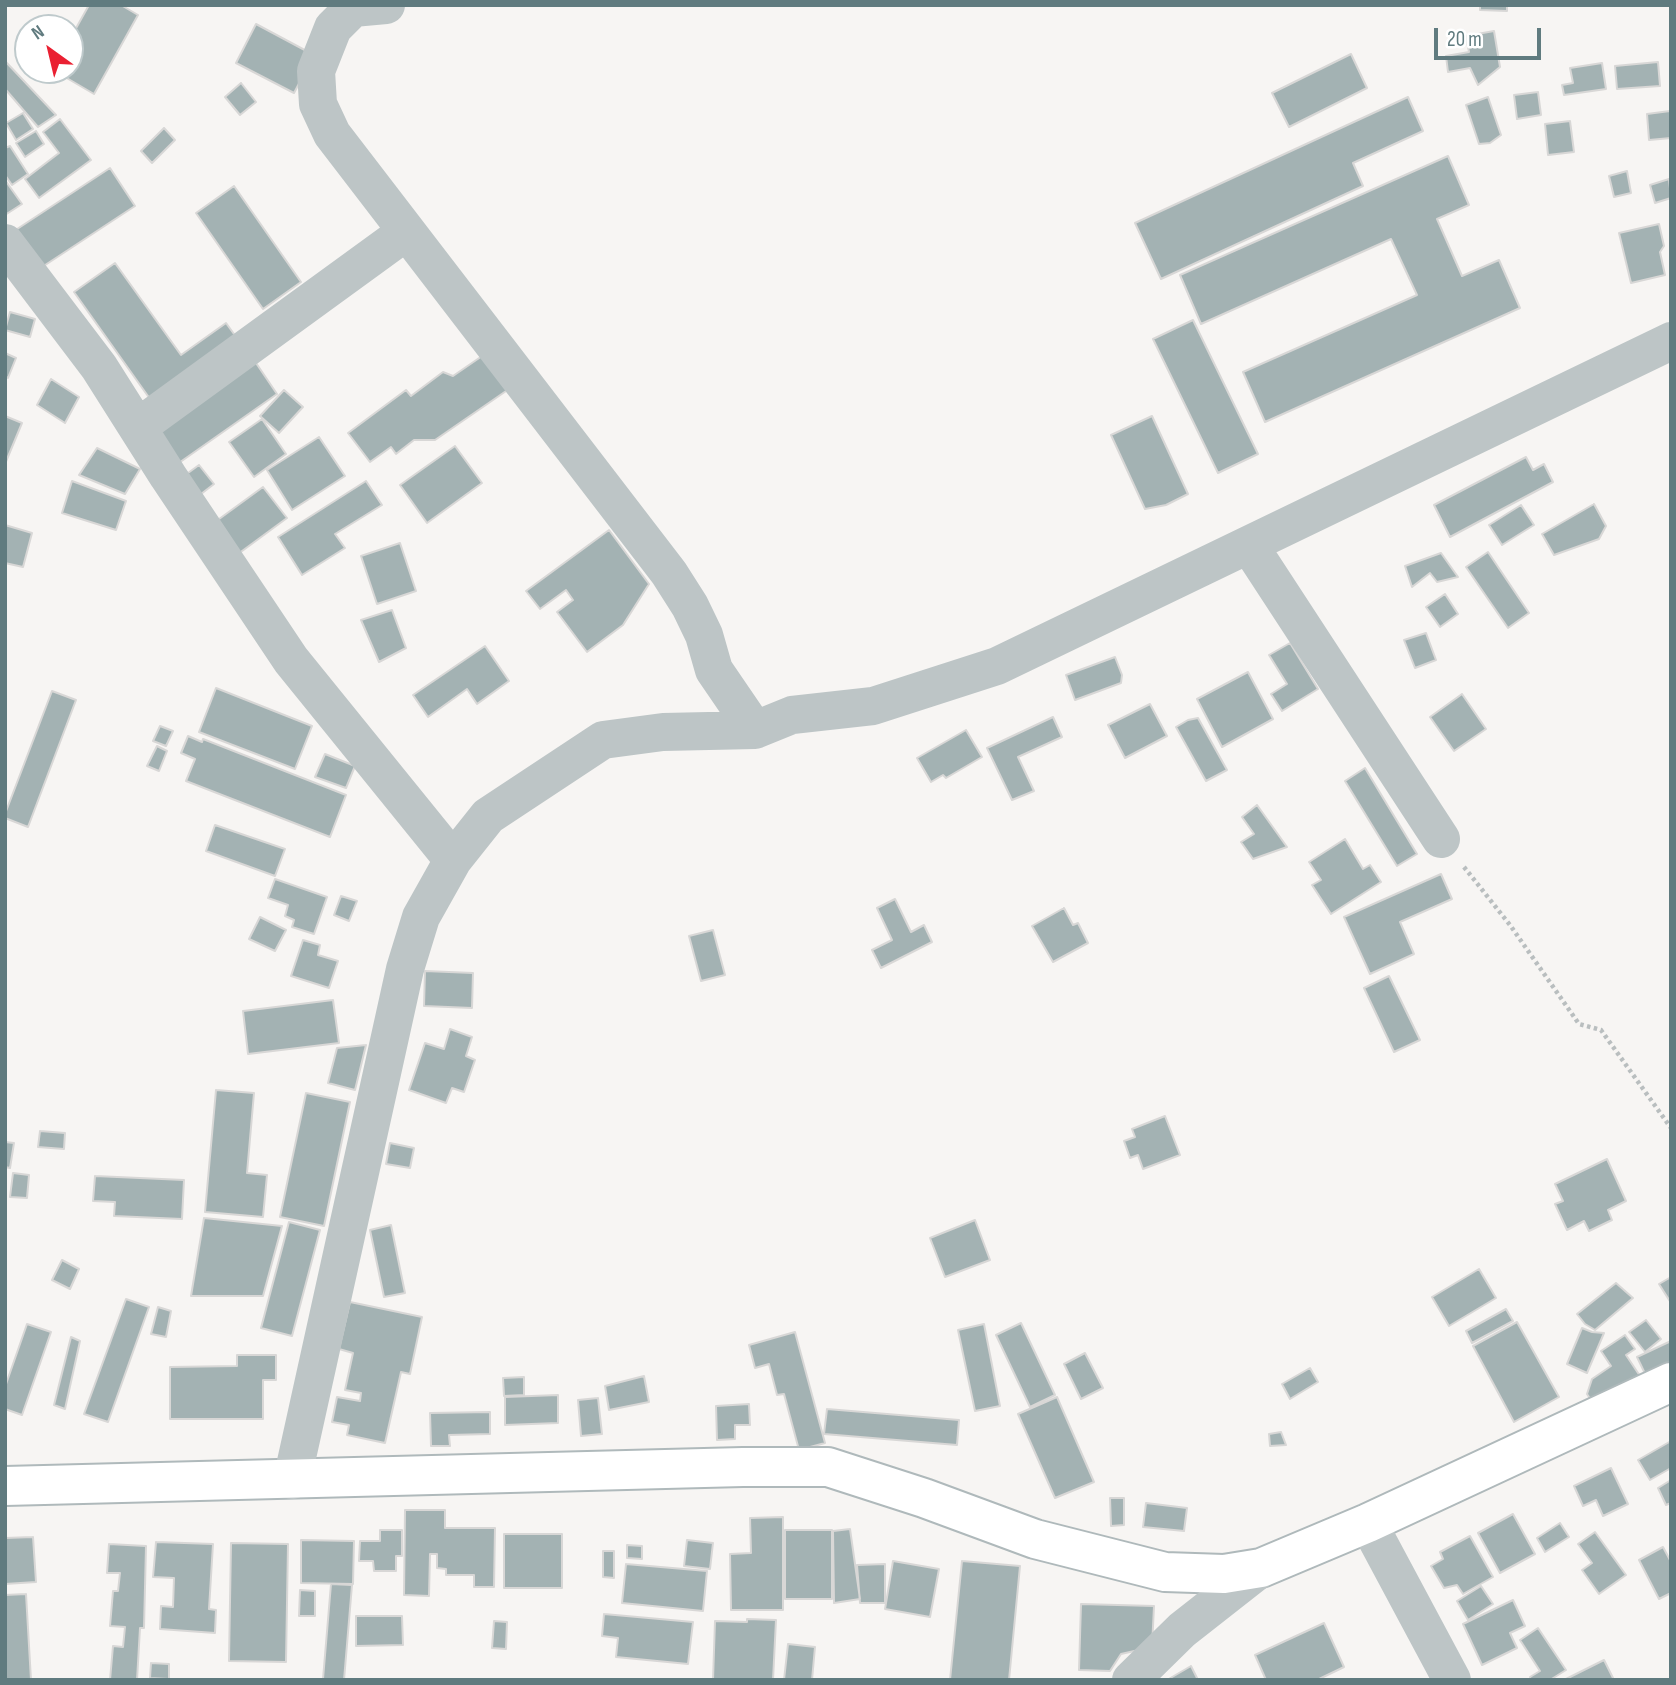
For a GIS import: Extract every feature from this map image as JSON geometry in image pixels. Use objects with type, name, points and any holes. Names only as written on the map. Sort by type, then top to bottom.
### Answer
[{"type":"main road","points":[[5,1486],[828,1467],[1035,1538],[1165,1572],[1224,1574],[1261,1568],[1368,1523],[1671,1382]]},
{"type":"street","points":[[386,5],[353,8],[333,28],[316,71],[318,104],[332,134],[668,573],[690,606],[704,635],[714,670],[755,730]]},
{"type":"street","points":[[138,427],[406,232]]},
{"type":"street","points":[[5,243],[99,368],[291,660],[453,860]]},
{"type":"street","points":[[292,1480],[405,969],[421,917],[453,860],[488,816],[603,740],[663,732],[755,730],[792,715],[873,706],[997,666],[1671,341]]},
{"type":"street","points":[[1249,545],[1441,839]]},
{"type":"street","points":[[1368,1523],[1452,1680]]},
{"type":"street","points":[[1131,1680],[1182,1630],[1261,1568]]},
{"type":"path","points":[[1441,839],[1510,925],[1579,1024],[1601,1030],[1671,1128]]},
{"type":"building","points":[[89,5],[121,5],[138,15],[94,94],[77,84],[84,84],[84,14]]},
{"type":"building","points":[[1480,5],[1507,5],[1507,11],[1480,10]]},
{"type":"building","points":[[256,24],[314,55],[294,93],[236,63]]},
{"type":"building","points":[[1494,31],[1500,67],[1478,85],[1470,68],[1448,72],[1446,56],[1469,52],[1466,36]]},
{"type":"building","points":[[1351,54],[1367,88],[1289,127],[1272,93]]},
{"type":"building","points":[[5,61],[14,71],[14,84],[27,84],[56,115],[38,127],[6,90],[5,92]]},
{"type":"building","points":[[1658,62],[1660,86],[1617,89],[1615,66]]},
{"type":"building","points":[[1602,63],[1606,89],[1564,95],[1562,85],[1573,83],[1570,68]]},
{"type":"building","points":[[241,83],[256,102],[240,115],[225,97]]},
{"type":"building","points":[[1538,92],[1541,115],[1517,119],[1514,95]]},
{"type":"building","points":[[1408,97],[1423,131],[1353,163],[1363,186],[1161,279],[1135,223]]},
{"type":"building","points":[[1488,97],[1501,135],[1490,143],[1479,144],[1466,105]]},
{"type":"building","points":[[1670,111],[1671,138],[1649,140],[1647,114]]},
{"type":"building","points":[[23,113],[33,129],[16,140],[6,123]]},
{"type":"building","points":[[60,119],[91,160],[39,198],[25,179],[59,153],[43,132]]},
{"type":"building","points":[[1570,121],[1574,152],[1548,155],[1545,124]]},
{"type":"building","points":[[164,128],[175,140],[152,163],[141,151]]},
{"type":"building","points":[[36,131],[44,144],[25,157],[16,143]]},
{"type":"building","points":[[10,146],[28,174],[12,185],[5,175],[5,148]]},
{"type":"building","points":[[1448,156],[1469,205],[1437,219],[1462,276],[1499,260],[1520,308],[1265,422],[1243,372],[1417,295],[1391,239],[1201,324],[1180,275]]},
{"type":"building","points":[[110,168],[135,206],[33,273],[8,235]]},
{"type":"building","points":[[1627,171],[1631,193],[1614,197],[1609,176]]},
{"type":"building","points":[[1669,179],[1671,198],[1655,203],[1650,185]]},
{"type":"building","points":[[5,180],[22,204],[5,215]]},
{"type":"building","points":[[234,186],[301,282],[263,309],[196,213]]},
{"type":"building","points":[[1659,224],[1664,246],[1660,252],[1665,275],[1631,283],[1619,233]]},
{"type":"building","points":[[115,263],[181,355],[226,323],[242,345],[155,406],[74,292]]},
{"type":"building","points":[[10,312],[35,319],[30,337],[5,330]]},
{"type":"building","points":[[1193,320],[1258,454],[1218,473],[1153,339]]},
{"type":"building","points":[[5,353],[16,358],[8,378],[5,376]]},
{"type":"building","points":[[485,354],[509,389],[435,440],[414,440],[396,454],[391,447],[370,462],[348,433],[406,390],[411,396],[443,372],[453,376]]},
{"type":"building","points":[[254,360],[277,394],[176,465],[153,431]]},
{"type":"building","points":[[51,379],[79,397],[65,423],[37,405]]},
{"type":"building","points":[[284,390],[303,407],[279,433],[260,416]]},
{"type":"building","points":[[5,416],[22,423],[5,464]]},
{"type":"building","points":[[1152,416],[1188,494],[1166,505],[1145,509],[1111,435]]},
{"type":"building","points":[[262,419],[286,454],[254,477],[229,442]]},
{"type":"building","points":[[319,437],[345,476],[292,510],[267,470]]},
{"type":"building","points":[[455,446],[482,483],[427,523],[400,485]]},
{"type":"building","points":[[97,448],[140,469],[125,494],[79,475]]},
{"type":"building","points":[[1526,457],[1533,470],[1544,464],[1553,482],[1450,537],[1434,505]]},
{"type":"building","points":[[199,465],[214,484],[192,501],[177,481]]},
{"type":"building","points":[[72,481],[126,501],[116,530],[62,513]]},
{"type":"building","points":[[366,481],[382,505],[335,534],[345,548],[302,575],[278,537]]},
{"type":"building","points":[[263,487],[287,518],[238,554],[215,522]]},
{"type":"building","points":[[1594,504],[1606,526],[1599,539],[1554,555],[1542,534]]},
{"type":"building","points":[[1521,505],[1534,525],[1502,545],[1489,525]]},
{"type":"building","points":[[5,525],[32,533],[23,567],[5,563]]},
{"type":"building","points":[[609,530],[649,584],[623,625],[587,652],[557,612],[573,600],[566,590],[540,609],[526,591]]},
{"type":"building","points":[[400,543],[416,591],[377,604],[361,556]]},
{"type":"building","points":[[1488,552],[1529,613],[1508,628],[1466,567]]},
{"type":"building","points":[[1441,553],[1458,577],[1437,582],[1430,573],[1412,587],[1405,566]]},
{"type":"building","points":[[1445,594],[1458,614],[1440,627],[1426,607]]},
{"type":"building","points":[[392,610],[406,648],[379,662],[361,620]]},
{"type":"building","points":[[1426,633],[1436,660],[1415,668],[1404,640]]},
{"type":"building","points":[[1290,643],[1318,689],[1282,711],[1271,694],[1287,684],[1269,655]]},
{"type":"building","points":[[485,646],[509,681],[477,704],[467,689],[428,717],[413,695]]},
{"type":"building","points":[[1115,657],[1122,675],[1121,683],[1075,700],[1066,675]]},
{"type":"building","points":[[1248,672],[1273,719],[1222,747],[1197,699]]},
{"type":"building","points":[[216,688],[312,726],[295,769],[199,732]]},
{"type":"building","points":[[52,691],[76,700],[28,827],[5,818],[5,814]]},
{"type":"building","points":[[1462,694],[1486,729],[1454,751],[1430,717]]},
{"type":"building","points":[[1150,704],[1167,736],[1125,758],[1108,725]]},
{"type":"building","points":[[1053,717],[1062,737],[1018,757],[1034,791],[1012,800],[987,748]]},
{"type":"building","points":[[1198,718],[1227,770],[1206,781],[1176,727]]},
{"type":"building","points":[[160,726],[173,731],[166,746],[153,741]]},
{"type":"building","points":[[966,730],[982,757],[946,778],[943,775],[931,782],[917,758]]},
{"type":"building","points":[[188,736],[202,742],[203,739],[346,795],[330,837],[186,781],[195,759],[181,753]]},
{"type":"building","points":[[157,746],[167,751],[159,771],[147,766]]},
{"type":"building","points":[[325,754],[355,766],[346,788],[315,777]]},
{"type":"building","points":[[1365,768],[1417,854],[1397,866],[1345,781]]},
{"type":"building","points":[[1257,805],[1287,847],[1253,859],[1241,842],[1254,834],[1242,817]]},
{"type":"building","points":[[215,825],[285,849],[275,876],[206,851]]},
{"type":"building","points":[[1345,839],[1363,869],[1370,865],[1381,882],[1331,914],[1312,885],[1321,880],[1309,862]]},
{"type":"building","points":[[1441,874],[1452,899],[1400,922],[1414,954],[1370,974],[1344,917]]},
{"type":"building","points":[[275,879],[327,897],[314,934],[292,927],[294,920],[285,916],[288,905],[268,898]]},
{"type":"building","points":[[341,896],[357,901],[349,921],[334,915]]},
{"type":"building","points":[[895,899],[911,932],[924,925],[932,942],[881,968],[872,950],[892,940],[877,908]]},
{"type":"building","points":[[1064,908],[1073,925],[1078,923],[1088,943],[1053,962],[1032,926]]},
{"type":"building","points":[[260,917],[286,930],[275,951],[249,939]]},
{"type":"building","points":[[713,930],[725,975],[701,981],[689,936]]},
{"type":"building","points":[[303,940],[320,945],[318,955],[338,961],[329,988],[291,976]]},
{"type":"building","points":[[425,971],[473,973],[472,1008],[424,1006]]},
{"type":"building","points":[[1389,976],[1420,1040],[1394,1052],[1364,988]]},
{"type":"building","points":[[333,1000],[339,1043],[248,1054],[243,1011]]},
{"type":"building","points":[[450,1029],[472,1037],[466,1056],[475,1060],[464,1092],[452,1088],[446,1103],[409,1090],[425,1043],[444,1049]]},
{"type":"building","points":[[366,1045],[355,1090],[328,1083],[337,1048]]},
{"type":"building","points":[[216,1090],[254,1093],[247,1173],[267,1175],[263,1217],[205,1212]]},
{"type":"building","points":[[306,1093],[350,1102],[324,1226],[280,1217]]},
{"type":"building","points":[[1165,1116],[1180,1155],[1143,1169],[1138,1155],[1130,1158],[1124,1141],[1135,1137],[1132,1129]]},
{"type":"building","points":[[40,1131],[65,1133],[64,1149],[38,1147]]},
{"type":"building","points":[[5,1142],[14,1143],[10,1168],[5,1167]]},
{"type":"building","points":[[390,1143],[414,1148],[410,1168],[386,1164]]},
{"type":"building","points":[[1607,1159],[1626,1201],[1608,1210],[1612,1220],[1589,1231],[1584,1221],[1567,1230],[1555,1204],[1563,1201],[1555,1184]]},
{"type":"building","points":[[13,1173],[29,1175],[27,1198],[10,1197]]},
{"type":"building","points":[[95,1176],[184,1180],[182,1219],[114,1216],[115,1202],[93,1201]]},
{"type":"building","points":[[204,1218],[282,1226],[263,1296],[191,1296]]},
{"type":"building","points":[[975,1220],[990,1260],[945,1277],[930,1238]]},
{"type":"building","points":[[289,1222],[320,1230],[292,1336],[261,1328]]},
{"type":"building","points":[[391,1225],[405,1293],[384,1297],[370,1230]]},
{"type":"building","points":[[62,1260],[79,1269],[70,1289],[52,1280]]},
{"type":"building","points":[[1479,1269],[1496,1298],[1449,1326],[1432,1297]]},
{"type":"building","points":[[1671,1277],[1671,1303],[1659,1284]]},
{"type":"building","points":[[1616,1283],[1633,1298],[1595,1330],[1585,1324],[1577,1314]]},
{"type":"building","points":[[126,1299],[149,1307],[108,1422],[84,1414]]},
{"type":"building","points":[[350,1302],[422,1317],[410,1374],[401,1372],[385,1443],[347,1435],[349,1425],[332,1422],[337,1397],[360,1401],[361,1393],[345,1390],[353,1353],[339,1349]]},
{"type":"building","points":[[158,1307],[171,1311],[166,1337],[151,1334]]},
{"type":"building","points":[[1506,1309],[1513,1321],[1472,1343],[1466,1331]]},
{"type":"building","points":[[1646,1320],[1661,1339],[1645,1352],[1629,1332]]},
{"type":"building","points":[[1517,1322],[1559,1397],[1514,1422],[1473,1346]]},
{"type":"building","points":[[1021,1323],[1055,1395],[1030,1407],[996,1335]]},
{"type":"building","points":[[27,1324],[51,1332],[22,1415],[5,1409],[5,1387]]},
{"type":"building","points":[[984,1324],[1000,1406],[975,1411],[958,1330]]},
{"type":"building","points":[[1582,1328],[1604,1333],[1587,1373],[1567,1364]]},
{"type":"building","points":[[795,1332],[825,1443],[799,1450],[784,1394],[777,1395],[769,1364],[755,1368],[749,1345]]},
{"type":"building","points":[[1625,1335],[1635,1349],[1626,1355],[1640,1376],[1595,1406],[1587,1394],[1592,1379],[1611,1366],[1601,1351]]},
{"type":"building","points":[[71,1337],[80,1341],[65,1409],[54,1405]]},
{"type":"building","points":[[1671,1341],[1671,1368],[1651,1386],[1637,1357]]},
{"type":"building","points":[[1085,1353],[1103,1388],[1081,1399],[1064,1364]]},
{"type":"building","points":[[237,1355],[276,1355],[276,1380],[263,1380],[263,1419],[170,1419],[170,1367],[237,1366]]},
{"type":"building","points":[[1310,1368],[1318,1382],[1290,1399],[1282,1384]]},
{"type":"building","points":[[644,1376],[649,1402],[609,1410],[605,1386]]},
{"type":"building","points":[[524,1377],[524,1395],[504,1396],[503,1378]]},
{"type":"building","points":[[558,1395],[558,1423],[505,1425],[505,1397]]},
{"type":"building","points":[[1057,1397],[1094,1482],[1055,1498],[1018,1414]]},
{"type":"building","points":[[598,1398],[602,1434],[581,1436],[578,1400]]},
{"type":"building","points":[[749,1404],[750,1425],[735,1425],[735,1439],[717,1440],[716,1406]]},
{"type":"building","points":[[827,1409],[959,1420],[957,1445],[824,1434]]},
{"type":"building","points":[[490,1412],[490,1434],[449,1435],[450,1446],[431,1446],[430,1413]]},
{"type":"building","points":[[1281,1432],[1286,1445],[1270,1446],[1269,1434]]},
{"type":"building","points":[[1671,1441],[1671,1468],[1650,1480],[1638,1460]]},
{"type":"building","points":[[1611,1468],[1628,1504],[1603,1516],[1596,1500],[1583,1506],[1574,1486]]},
{"type":"building","points":[[1671,1480],[1671,1503],[1666,1505],[1658,1488]]},
{"type":"building","points":[[1110,1498],[1124,1498],[1124,1525],[1111,1526]]},
{"type":"building","points":[[1146,1503],[1187,1508],[1184,1531],[1143,1527]]},
{"type":"building","points":[[405,1510],[445,1510],[445,1528],[495,1528],[494,1587],[474,1587],[474,1575],[446,1575],[446,1569],[437,1568],[437,1554],[430,1554],[429,1596],[404,1595]]},
{"type":"building","points":[[1513,1514],[1535,1554],[1500,1573],[1478,1533]]},
{"type":"building","points":[[783,1517],[783,1610],[731,1610],[730,1554],[751,1553],[750,1518]]},
{"type":"building","points":[[1560,1523],[1569,1537],[1545,1552],[1537,1538]]},
{"type":"building","points":[[850,1529],[860,1599],[834,1603],[833,1531]]},
{"type":"building","points":[[380,1530],[402,1530],[402,1556],[396,1556],[396,1571],[374,1571],[373,1561],[359,1561],[360,1541],[380,1541]]},
{"type":"building","points":[[785,1530],[832,1530],[832,1599],[785,1599]]},
{"type":"building","points":[[1595,1532],[1626,1575],[1599,1594],[1582,1570],[1592,1563],[1578,1544]]},
{"type":"building","points":[[504,1534],[562,1534],[562,1588],[504,1588]]},
{"type":"building","points":[[1470,1536],[1493,1577],[1463,1594],[1457,1585],[1444,1588],[1431,1566],[1443,1559],[1440,1552]]},
{"type":"building","points":[[33,1537],[36,1582],[5,1584],[5,1538]]},
{"type":"building","points":[[301,1540],[354,1541],[353,1584],[301,1583]]},
{"type":"building","points":[[687,1540],[713,1543],[710,1569],[684,1566]]},
{"type":"building","points":[[156,1542],[213,1544],[209,1609],[216,1610],[215,1633],[160,1629],[161,1606],[173,1607],[174,1578],[153,1577]]},
{"type":"building","points":[[231,1543],[288,1544],[286,1662],[229,1661]]},
{"type":"building","points":[[109,1544],[146,1546],[144,1628],[140,1628],[137,1680],[110,1680],[113,1646],[123,1647],[125,1627],[110,1626],[113,1591],[118,1591],[120,1573],[107,1573]]},
{"type":"building","points":[[627,1545],[642,1546],[642,1559],[627,1558]]},
{"type":"building","points":[[1663,1547],[1671,1562],[1671,1593],[1659,1599],[1639,1560]]},
{"type":"building","points":[[603,1551],[614,1551],[614,1578],[603,1577]]},
{"type":"building","points":[[893,1561],[939,1569],[930,1617],[885,1609]]},
{"type":"building","points":[[962,1561],[1020,1566],[1009,1680],[950,1680]]},
{"type":"building","points":[[626,1564],[707,1571],[703,1611],[622,1603]]},
{"type":"building","points":[[885,1564],[885,1603],[860,1603],[857,1565]]},
{"type":"building","points":[[331,1584],[352,1585],[344,1680],[323,1679]]},
{"type":"building","points":[[1481,1586],[1493,1604],[1468,1620],[1457,1601]]},
{"type":"building","points":[[300,1590],[315,1591],[315,1616],[299,1616]]},
{"type":"building","points":[[26,1594],[31,1680],[5,1680],[5,1595]]},
{"type":"building","points":[[1513,1600],[1525,1626],[1510,1633],[1517,1648],[1482,1665],[1463,1624]]},
{"type":"building","points":[[1081,1604],[1154,1606],[1152,1647],[1121,1654],[1110,1671],[1079,1670]]},
{"type":"building","points":[[604,1614],[693,1622],[688,1664],[616,1657],[618,1638],[602,1636]]},
{"type":"building","points":[[356,1616],[402,1616],[403,1645],[356,1646]]},
{"type":"building","points":[[747,1619],[776,1620],[773,1680],[713,1680],[715,1621],[747,1622]]},
{"type":"building","points":[[494,1621],[507,1622],[506,1649],[492,1648]]},
{"type":"building","points":[[1324,1623],[1344,1667],[1317,1680],[1266,1680],[1255,1655]]},
{"type":"building","points":[[1538,1628],[1566,1670],[1550,1680],[1531,1680],[1530,1677],[1540,1671],[1520,1640]]},
{"type":"building","points":[[788,1644],[815,1647],[812,1680],[784,1680]]},
{"type":"building","points":[[1604,1660],[1614,1680],[1564,1680]]},
{"type":"building","points":[[151,1663],[169,1664],[169,1679],[150,1678]]},
{"type":"building","points":[[1191,1666],[1198,1680],[1167,1680]]}]
